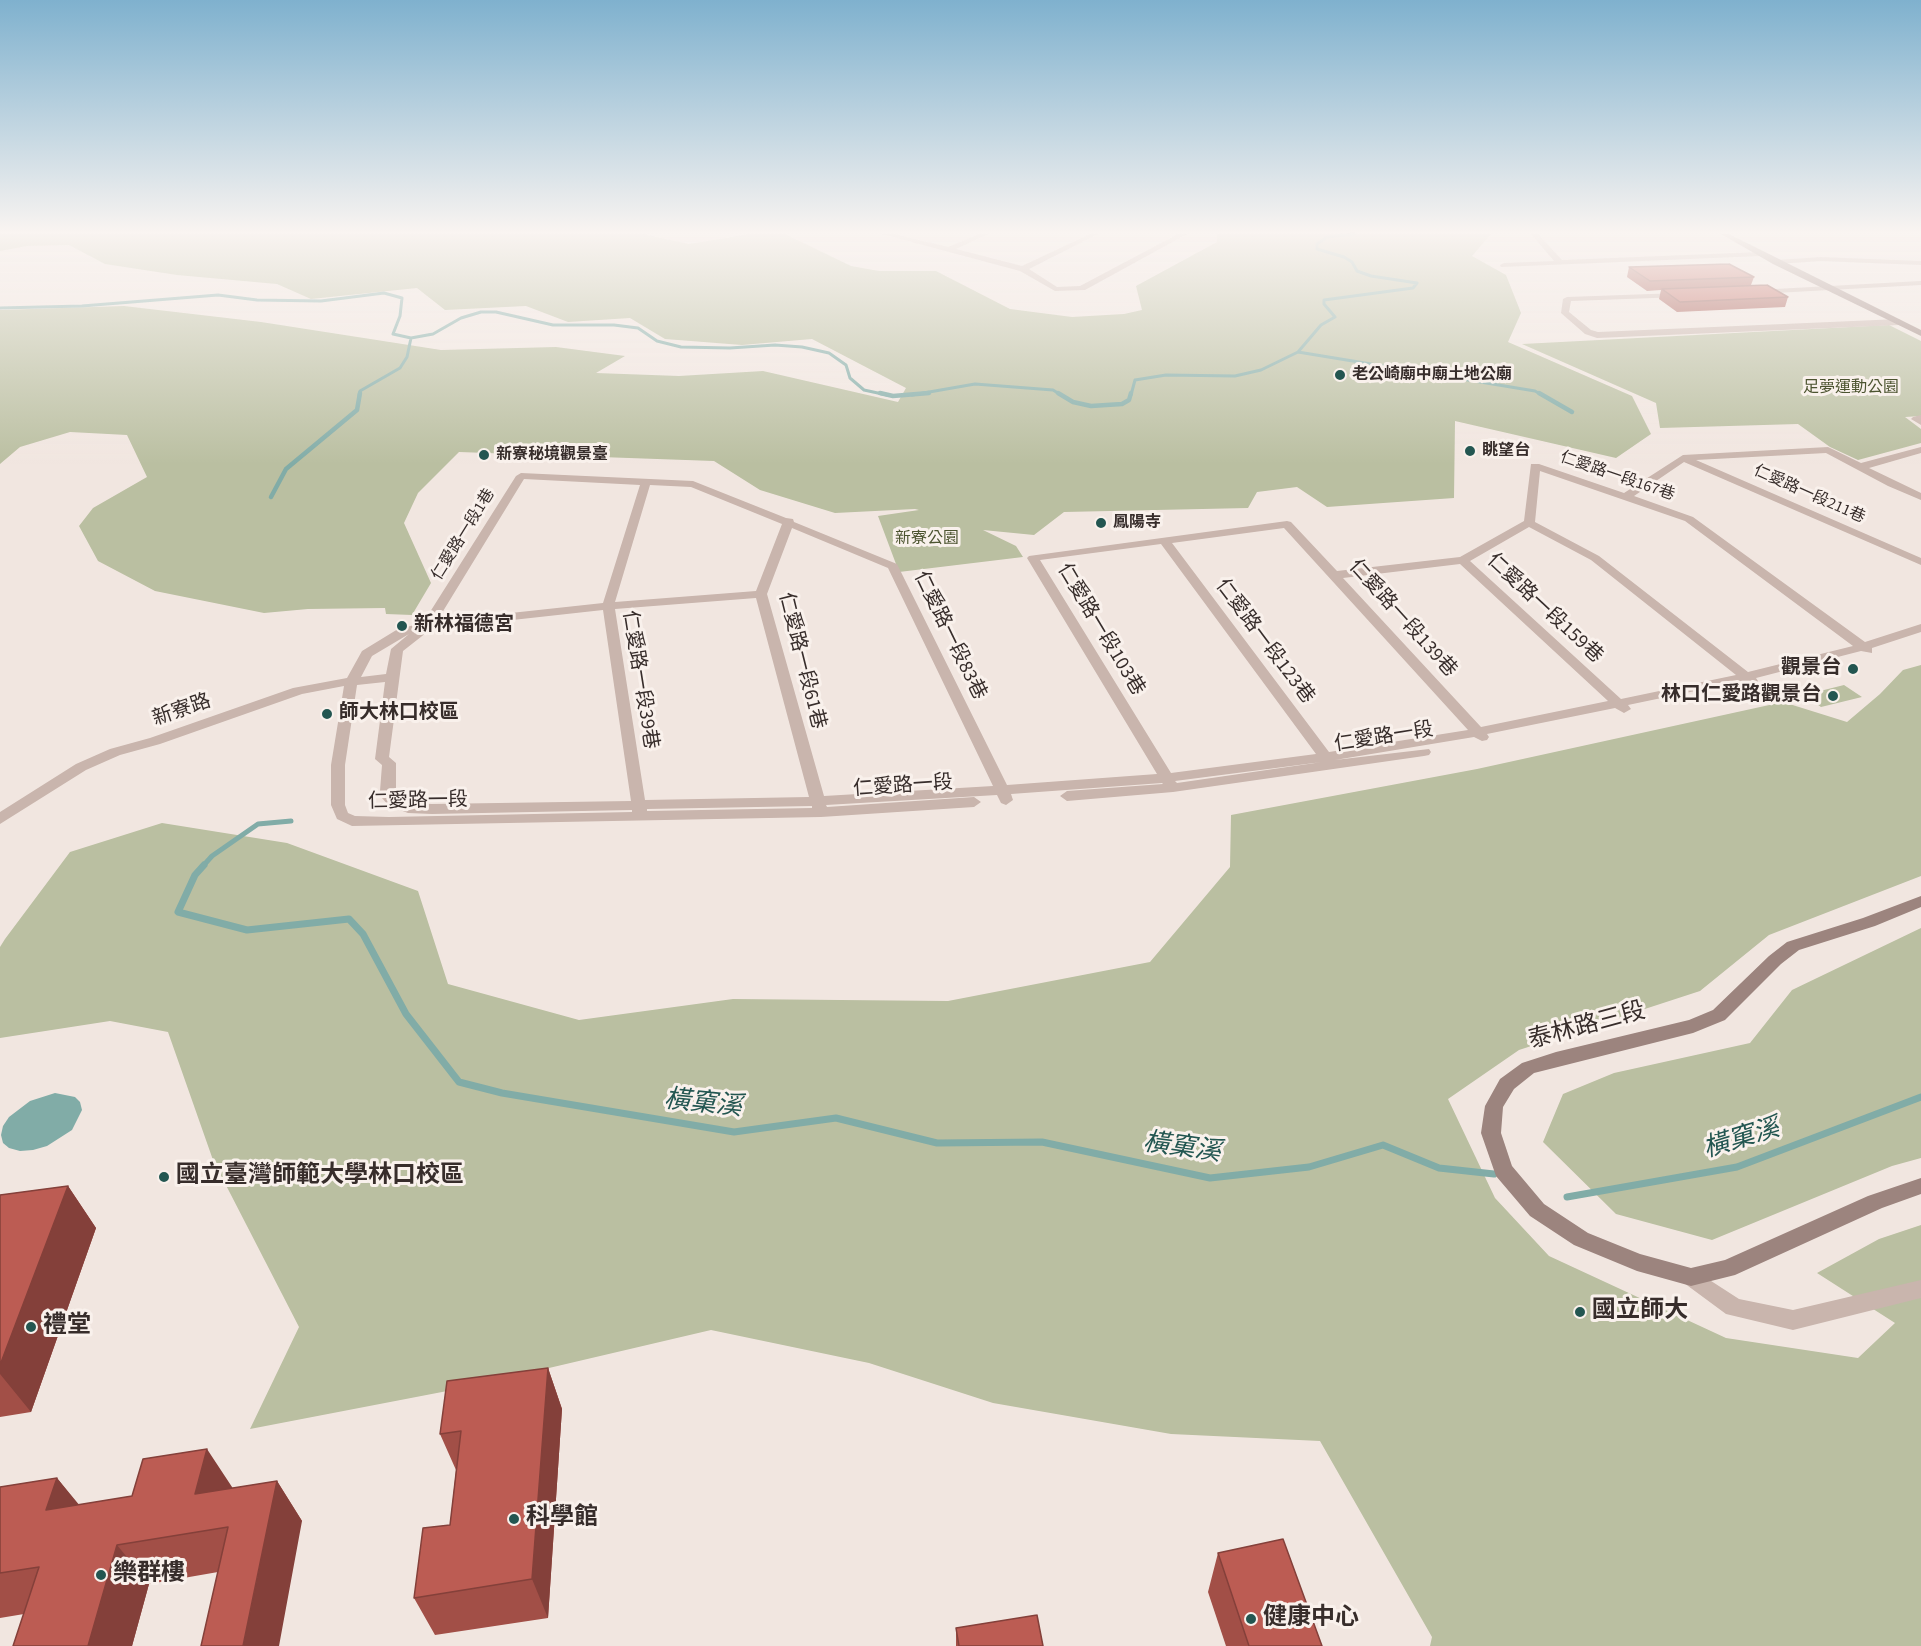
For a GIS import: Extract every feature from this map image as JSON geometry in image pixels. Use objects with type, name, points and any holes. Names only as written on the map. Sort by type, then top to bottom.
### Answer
[{"type":"main road","points":[[1876,311],[1921,333]]},
{"type":"main road","name":"泰林路三段","points":[[1921,901],[1869,922],[1793,946],[1775,960],[1719,1015],[1693,1026],[1556,1059],[1528,1068],[1507,1084],[1494,1106],[1491,1133],[1503,1170],[1537,1210],[1581,1239],[1636,1262],[1691,1277],[1728,1269],[1865,1206],[1921,1186]]},
{"type":"street","points":[[1565,311],[1565,313],[1588,332],[1596,335],[1899,322]]},
{"type":"street","name":"仁愛路一段211巷","points":[[1683,458],[1828,450],[1921,497]]},
{"type":"street","points":[[1860,467],[1921,450]]},
{"type":"street","points":[[1626,496],[1683,458]]},
{"type":"street","name":"仁愛路一段211巷","points":[[1683,458],[1921,562]]},
{"type":"street","name":"仁愛路一段167巷","points":[[1529,523],[1535,466],[1689,519],[1868,650]]},
{"type":"street","name":"仁愛路一段1巷","points":[[428,626],[521,477],[646,482]]},
{"type":"street","name":"仁愛路一段83巷","points":[[646,482],[693,484],[789,521],[893,566],[1004,795]]},
{"type":"street","name":"仁愛路一段39巷","points":[[640,811],[608,606],[646,482]]},
{"type":"street","name":"仁愛路一段61巷","points":[[789,521],[761,594],[820,807]]},
{"type":"street","points":[[1529,523],[1595,558],[1751,681]]},
{"type":"street","name":"仁愛路一段159巷","points":[[1529,523],[1464,560],[1623,709]]},
{"type":"street","name":"仁愛路一段103巷","points":[[1169,783],[1033,558],[1287,524]]},
{"type":"street","name":"仁愛路一段139巷","points":[[1287,524],[1336,574],[1482,737]]},
{"type":"street","name":"仁愛路一段123巷","points":[[1164,540],[1329,762]]},
{"type":"street","points":[[1336,574],[1464,560]]},
{"type":"street","points":[[428,626],[608,606],[761,594]]},
{"type":"street","name":"仁愛路一段","points":[[428,626],[397,649],[391,677],[387,727],[381,759],[389,763],[388,798],[408,808],[426,809],[640,811]]},
{"type":"street","name":"仁愛路一段","points":[[428,626],[402,632],[382,643],[367,654],[351,682],[338,765],[338,805],[342,816],[352,821],[820,807],[1169,783],[1329,762],[1482,737],[1751,681],[1868,650],[1921,639]]},
{"type":"street","name":"仁愛路一段","points":[[1868,650],[1921,628]]},
{"type":"street","name":"新寮路","points":[[0,819],[81,768],[115,752],[155,741],[297,692],[391,677]]},
{"type":"street","points":[[1691,1277],[1734,1307],[1793,1320],[1921,1289]]},
{"type":"green space","name":"新寮公園","points":[[0,311],[165,311],[261,322],[441,350],[556,347],[625,356],[596,373],[679,376],[763,371],[898,402],[906,388],[812,339],[742,345],[665,339],[630,318],[568,322],[539,311],[1024,311],[1072,317],[1124,314],[1138,311],[1520,311],[1508,342],[1632,396],[1651,434],[1616,458],[1455,421],[1454,498],[1327,507],[1297,487],[1257,492],[1248,508],[1064,512],[1034,535],[983,530],[1016,546],[1023,557],[899,572],[878,516],[919,510],[835,513],[760,490],[714,461],[459,452],[418,493],[404,523],[431,583],[412,615],[386,614],[385,608],[308,609],[264,613],[155,591],[98,561],[79,526],[93,508],[147,477],[127,435],[70,432],[20,447],[0,464]]},
{"type":"green space","name":"足夢運動公園","points":[[1889,325],[1921,341],[1921,416],[1905,417],[1921,429],[1921,443],[1858,460],[1830,447],[1798,424],[1660,428],[1656,403],[1522,344]]},
{"type":"green space","points":[[1921,665],[1921,876],[1769,935],[1700,991],[1519,1050],[1448,1099],[1495,1198],[1549,1256],[1726,1338],[1858,1358],[1895,1323],[1817,1273],[1879,1239],[1921,1225],[1921,1646],[1430,1646],[1432,1637],[1320,1441],[1171,1434],[993,1403],[869,1363],[711,1330],[468,1387],[250,1429],[299,1327],[213,1160],[168,1032],[110,1021],[0,1038],[0,947],[70,852],[162,823],[287,843],[418,891],[448,984],[579,1020],[733,999],[948,1001],[1150,962],[1230,867],[1231,815],[1477,769],[1783,702],[1847,722],[1880,694],[1903,670]]},
{"type":"green space","points":[[1844,685],[1862,697],[1821,707],[1804,695]]},
{"type":"green space","points":[[1921,928],[1921,1158],[1892,1166],[1712,1240],[1616,1214],[1543,1142],[1563,1094],[1614,1073],[1750,1043],[1792,990]]},
{"type":"water","points":[[55,1093],[75,1097],[80,1102],[82,1110],[72,1130],[47,1146],[33,1150],[20,1151],[9,1148],[3,1143],[1,1135],[3,1126],[9,1117],[30,1101]]},
{"type":"building","points":[[68,1186],[0,1365],[0,1195]]},
{"type":"building","points":[[548,1368],[532,1579],[414,1598],[423,1528],[450,1525],[461,1431],[440,1434],[447,1381]]},
{"type":"building","points":[[207,1449],[195,1494],[277,1481],[243,1646],[201,1646],[228,1527],[117,1545],[88,1646],[13,1646],[39,1567],[0,1573],[0,1487],[57,1478],[46,1510],[132,1496],[143,1459]]},
{"type":"building","points":[[1283,1539],[1322,1646],[1249,1646],[1218,1553]]},
{"type":"building","points":[[1037,1615],[1043,1646],[959,1646],[956,1628]]},
{"type":"waterway","points":[[401,311],[393,334],[411,338]]},
{"type":"waterway","points":[[1298,352],[1321,325],[1335,317],[1330,311]]},
{"type":"waterway","points":[[411,338],[433,334],[461,318],[481,312],[496,312],[553,325],[614,325],[638,328],[657,341],[681,347],[730,348],[775,345],[802,347],[829,353],[846,365],[850,378],[864,390],[887,395]]},
{"type":"waterway","points":[[359,395],[360,391],[400,368],[407,357],[411,338]]},
{"type":"waterway","points":[[1131,395],[1135,380],[1166,375],[1235,376],[1261,370],[1298,352]]},
{"type":"waterway","points":[[1298,352],[1535,391],[1542,395]]},
{"type":"waterway","points":[[918,394],[975,384],[1053,390],[1061,395]]},
{"type":"waterway","points":[[271,497],[286,469],[357,410],[360,393]]},
{"type":"waterway","points":[[880,393],[893,396],[918,394]]},
{"type":"waterway","points":[[918,394],[929,393]]},
{"type":"waterway","points":[[1058,393],[1073,402],[1091,406],[1122,404],[1129,400],[1131,393]]},
{"type":"waterway","points":[[1539,393],[1572,412]]},
{"type":"waterway","points":[[912,395],[918,394]]},
{"type":"waterway","name":"橫窠溪","points":[[203,866],[212,856],[258,824],[291,821]]},
{"type":"waterway","name":"橫窠溪","points":[[204,865],[195,875],[178,912],[247,930],[349,919],[363,934],[406,1014],[459,1082],[502,1093],[734,1132],[836,1118],[937,1143],[1042,1142],[1210,1178],[1309,1167],[1383,1145],[1439,1168],[1494,1174]]},
{"type":"waterway","name":"橫窠溪","points":[[1567,1197],[1737,1167],[1921,1097]]},
{"type":"place","name":"老公崎廟中廟土地公廟","points":[[1340,375]]},
{"type":"place","name":"眺望台","points":[[1470,451]]},
{"type":"place","name":"新寮秘境觀景臺","points":[[484,455]]},
{"type":"place","name":"鳳陽寺","points":[[1101,523]]},
{"type":"place","name":"新林福德宮","points":[[402,626]]},
{"type":"place","name":"觀景台","points":[[1853,669]]},
{"type":"place","name":"林口仁愛路觀景台","points":[[1833,696]]},
{"type":"place","name":"師大林口校區","points":[[327,714]]},
{"type":"place","name":"國立臺灣師範大學林口校區","points":[[164,1177]]},
{"type":"place","name":"國立師大","points":[[1580,1312]]},
{"type":"place","name":"禮堂","points":[[31,1327]]},
{"type":"place","name":"科學館","points":[[514,1519]]},
{"type":"place","name":"樂群樓","points":[[101,1575]]},
{"type":"place","name":"健康中心","points":[[1251,1619]]}]
